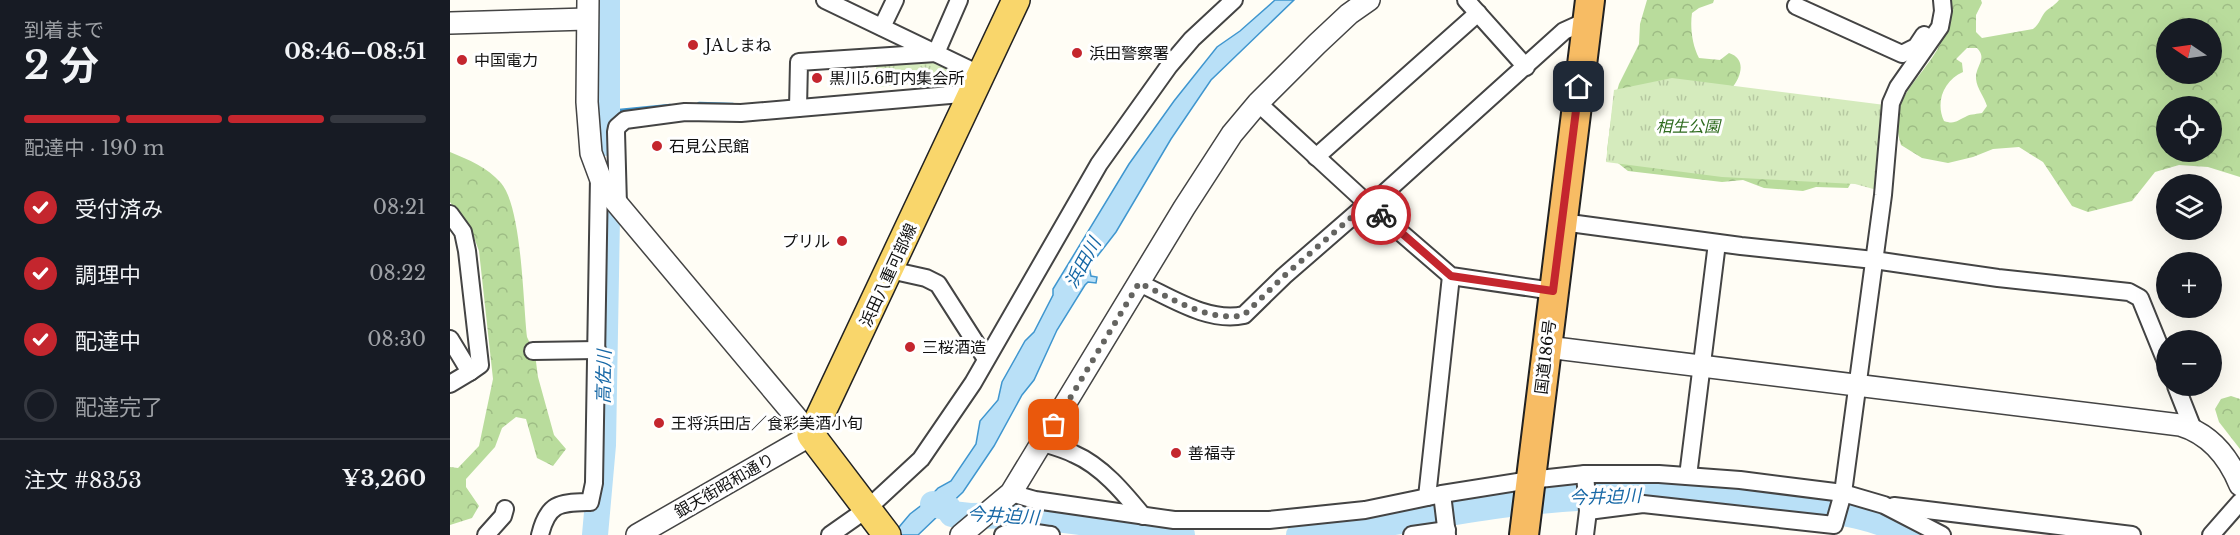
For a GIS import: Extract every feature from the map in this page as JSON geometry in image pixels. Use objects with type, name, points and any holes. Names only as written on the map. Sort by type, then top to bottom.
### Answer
[{"type":"highway","name":"国道186号","points":[[1527,504],[1588,11]]},
{"type":"main road","name":"浜田八重可部線","points":[[811,435],[1016,0]]},
{"type":"main road","points":[[811,435],[887,535]]},
{"type":"street","points":[[882,27],[895,0]]},
{"type":"street","points":[[936,53],[959,0]]},
{"type":"street","points":[[830,535],[868,510],[921,459],[963,399],[1082,191],[1123,129],[1169,66],[1192,39],[1234,0]]},
{"type":"street","points":[[964,532],[1011,493],[1210,166],[1232,134],[1317,44],[1349,14],[1369,0]]},
{"type":"street","points":[[1466,0],[1526,67]]},
{"type":"street","points":[[1796,6],[1902,54],[1916,47],[1921,41],[1941,0]]},
{"type":"street","points":[[1588,508],[1643,504],[1832,526],[1836,522],[1842,497],[1883,195],[1891,103],[1898,87],[1940,27],[1943,11],[1941,0]]},
{"type":"street","points":[[828,1],[936,53],[977,84]]},
{"type":"street","points":[[450,23],[587,9],[587,102],[591,153],[604,188],[811,435]]},
{"type":"street","points":[[1139,283],[1203,312],[1225,316],[1244,315],[1284,276],[1369,205],[1588,11]]},
{"type":"street","points":[[1316,157],[1478,13]]},
{"type":"street","points":[[798,103],[799,62],[936,53]]},
{"type":"street","points":[[618,205],[616,132],[620,123],[625,120],[685,112],[741,113],[798,103],[977,84]]},
{"type":"street","points":[[1258,104],[1451,276],[1553,291]]},
{"type":"street","points":[[540,535],[548,513],[555,507],[562,503],[590,502],[594,483],[599,177]]},
{"type":"street","points":[[450,214],[463,232],[467,251],[480,365],[450,384]]},
{"type":"street","points":[[1562,222],[1717,243],[1874,260],[1998,278],[2129,292],[2140,298],[2156,337]]},
{"type":"street","points":[[1688,476],[1717,243]]},
{"type":"street","points":[[890,270],[926,278],[938,284],[987,359]]},
{"type":"street","points":[[1412,535],[1447,530],[1437,497],[1451,276]]},
{"type":"street","points":[[450,339],[470,372]]},
{"type":"street","points":[[1547,347],[2180,425],[2193,429],[2215,445],[2230,464],[2240,485]]},
{"type":"street","points":[[533,351],[597,350]]},
{"type":"street","points":[[2180,396],[2193,429]]},
{"type":"street","name":"銀天街昭和通り","points":[[637,535],[811,435]]},
{"type":"street","points":[[1043,443],[1075,454],[1086,461],[1105,475],[1143,516]]},
{"type":"street","points":[[1011,493],[1035,500],[1210,527],[1365,510],[1437,497],[1527,504],[1585,478],[1688,476],[1777,484],[1884,505],[2132,535]]},
{"type":"street","points":[[1585,478],[1588,508],[1585,535]]},
{"type":"street","points":[[2211,535],[2240,502]]},
{"type":"street","points":[[1884,505],[1942,535]]},
{"type":"street","points":[[486,535],[503,516],[505,509]]},
{"type":"street","points":[[1003,535],[1007,532],[1020,532],[1051,535]]},
{"type":"green space","name":"相生公園","points":[[1647,0],[1714,0],[1713,3],[1692,13],[1692,36],[1699,58],[1720,60],[1729,53],[1735,56],[1741,69],[1732,88],[1855,176],[1848,188],[1816,187],[1803,191],[1764,188],[1743,180],[1722,182],[1628,171],[1609,156],[1607,150],[1613,105],[1619,84],[1639,44],[1640,24]]},
{"type":"green space","points":[[1949,0],[1981,0],[1982,3],[1976,15],[1976,32],[1982,38],[2033,29],[2046,11],[2059,0],[2240,0],[2240,177],[2208,167],[2179,165],[2155,172],[2132,201],[2088,212],[2072,206],[2043,162],[2019,147],[1993,149],[1948,163],[1922,158],[1901,145],[1898,116],[1906,94],[1937,50],[1946,26]],"holes":[[[1967,48],[1977,48],[1980,52],[1981,59],[1976,79],[1987,106],[1982,113],[1969,115],[1956,121],[1944,121],[1940,106],[1943,92],[1951,80],[1963,72],[1962,63],[1956,59]]]},
{"type":"green space","points":[[926,58],[962,74],[962,79],[877,87],[876,62]]},
{"type":"green space","name":"相生公園","points":[[1672,78],[1885,105],[1877,190],[1855,184],[1722,177],[1606,162],[1614,90]]},
{"type":"green space","points":[[450,152],[477,164],[490,173],[501,183],[508,195],[517,233],[527,337],[535,354],[538,377],[554,435],[566,449],[553,466],[537,458],[526,419],[516,417],[502,428],[495,447],[466,479],[466,487],[479,506],[472,518],[450,525],[450,467],[458,468],[479,446],[493,379],[479,251],[472,232],[450,202]]},
{"type":"green space","points":[[2231,396],[2240,399],[2240,449],[2219,422],[2215,409],[2221,399]]},
{"type":"water","name":"浜田川","points":[[1275,0],[1294,0],[1211,80],[1171,139],[1116,232],[1089,267],[1091,276],[1097,277],[1096,283],[1088,282],[1085,285],[1057,330],[1034,380],[1022,395],[994,446],[963,492],[918,535],[875,535],[899,527],[938,488],[951,481],[976,444],[980,421],[998,400],[1002,382],[1025,341],[1034,332],[1053,295],[1053,289],[1129,164],[1174,101],[1217,47],[1240,31]]},
{"type":"waterway","name":"高佐川","points":[[607,0],[607,143]]},
{"type":"waterway","points":[[938,88],[963,85]]},
{"type":"waterway","points":[[699,104],[733,105]]},
{"type":"waterway","points":[[609,112],[670,106]]},
{"type":"waterway","name":"高佐川","points":[[595,535],[603,445],[607,218]]},
{"type":"waterway","name":"今井迫川","points":[[1299,535],[1501,505],[1575,498],[1648,495],[1759,501],[1826,510],[1882,523],[1909,535]]},
{"type":"waterway","name":"今井迫川","points":[[933,504],[948,508],[952,514],[1025,515],[1182,535]]},
{"type":"way so far","points":[[1054,425],[1139,283],[1203,312],[1225,316],[1244,315],[1284,276],[1368,203],[1381,215]]},
{"type":"place","name":"JAしまね","points":[[693,45]]},
{"type":"place","name":"浜田警察署","points":[[1077,53]]},
{"type":"place","name":"中国電力","points":[[462,60]]},
{"type":"place","name":"黒川5.6町内集会所","points":[[817,78]]},
{"type":"place","name":"石見公民館","points":[[657,146]]},
{"type":"place","name":"プリル","points":[[842,241]]},
{"type":"place","name":"三桜酒造","points":[[910,347]]},
{"type":"place","name":"王将浜田店／食彩美酒小旬","points":[[659,423]]},
{"type":"place","name":"善福寺","points":[[1176,453]]},
{"type":"route","points":[[1381,215],[1451,276],[1553,291],[1579,87]]}]
